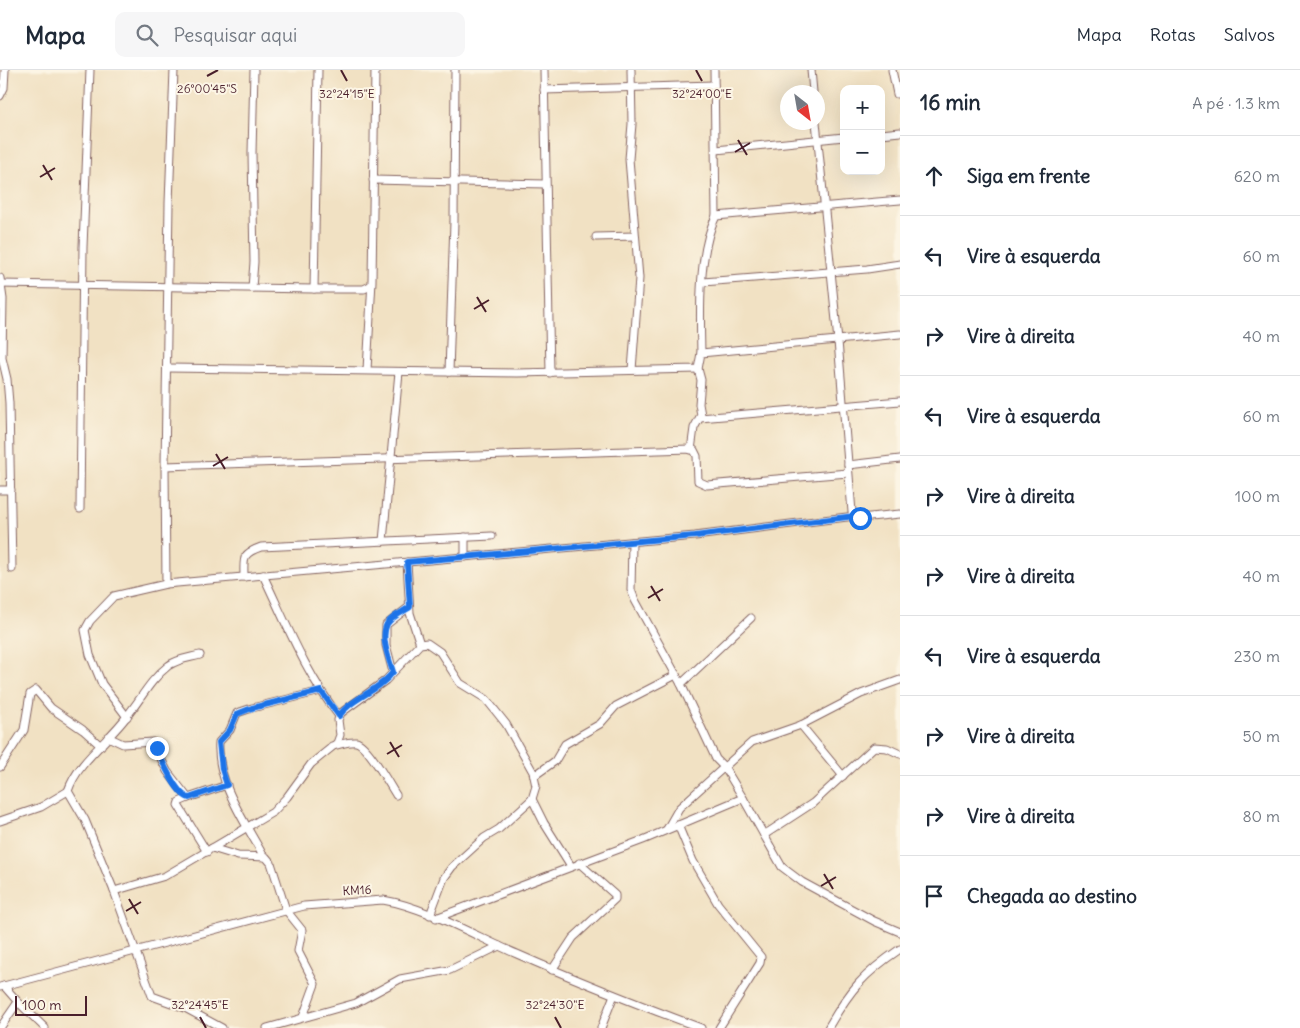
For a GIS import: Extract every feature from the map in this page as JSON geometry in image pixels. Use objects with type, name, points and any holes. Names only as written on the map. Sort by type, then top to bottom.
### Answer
[{"type":"street","points":[[0,96],[4,88],[5,70]]},
{"type":"street","points":[[80,509],[83,284],[90,70]]},
{"type":"street","points":[[166,584],[165,466],[174,70]]},
{"type":"street","points":[[252,288],[254,262],[252,153],[254,70]]},
{"type":"street","points":[[314,289],[318,70]]},
{"type":"street","points":[[367,370],[375,70]]},
{"type":"street","points":[[448,372],[454,182],[455,70]]},
{"type":"street","points":[[544,70],[550,373]]},
{"type":"street","points":[[631,70],[633,88],[629,159],[639,278],[632,370]]},
{"type":"street","points":[[691,450],[694,428],[700,418],[701,380],[698,370],[702,353],[700,333],[708,232],[716,216],[714,70]]},
{"type":"street","points":[[811,70],[812,85]]},
{"type":"street","points":[[892,70],[897,94]]},
{"type":"street","points":[[544,90],[714,85]]},
{"type":"street","points":[[816,130],[838,341],[852,512],[855,516]]},
{"type":"street","points":[[885,134],[900,132]]},
{"type":"street","points":[[716,150],[840,137]]},
{"type":"street","points":[[373,180],[545,184]]},
{"type":"street","points":[[716,216],[900,200]]},
{"type":"street","points":[[596,237],[635,236]]},
{"type":"street","points":[[703,282],[830,272],[900,264]]},
{"type":"street","points":[[0,278],[3,299],[2,358],[7,379],[12,569]]},
{"type":"street","points":[[0,284],[314,289],[364,288],[370,286]]},
{"type":"street","points":[[702,353],[900,334]]},
{"type":"street","points":[[168,368],[550,373],[698,370]]},
{"type":"street","points":[[383,540],[399,372]]},
{"type":"street","points":[[700,418],[900,401]]},
{"type":"street","points":[[165,466],[691,450],[696,452],[697,477],[698,481],[703,484],[848,469],[900,459]]},
{"type":"street","points":[[0,490],[11,490]]},
{"type":"street","points":[[127,717],[102,684],[90,655],[85,630],[90,621],[114,596],[166,584],[632,542],[855,516],[860,518],[900,514]]},
{"type":"street","points":[[465,536],[465,557]]},
{"type":"street","points":[[244,577],[244,556],[248,552],[260,547],[492,536]]},
{"type":"street","points":[[632,542],[632,595],[681,684],[716,759],[725,768],[779,863],[787,872],[874,922],[900,932]]},
{"type":"street","points":[[407,562],[411,618],[420,644]]},
{"type":"street","points":[[114,891],[165,876],[277,809],[312,764],[332,747],[340,735],[339,716],[321,691],[290,634],[263,575]]},
{"type":"street","points":[[393,672],[386,646],[386,625],[410,607]]},
{"type":"street","points":[[681,684],[752,618]]},
{"type":"street","points":[[339,716],[346,708],[386,680],[420,644],[427,643],[436,647],[460,683],[486,699],[511,732],[534,776],[536,786],[532,799],[499,829],[484,838],[452,867],[444,878],[433,917]]},
{"type":"street","points":[[0,821],[41,807],[68,791],[79,771],[127,717],[149,684],[160,672],[177,660],[200,656]]},
{"type":"street","points":[[534,776],[556,761],[564,744],[600,724],[616,706],[676,676]]},
{"type":"street","points":[[667,829],[676,810],[752,742],[801,725],[861,694],[900,680]]},
{"type":"street","points":[[0,767],[24,730],[28,702],[33,691],[38,691],[51,708],[83,730],[101,746]]},
{"type":"street","points":[[303,1017],[315,984],[298,951],[302,930],[286,910],[271,863],[264,857],[227,785],[222,769],[219,742],[230,730],[237,714],[252,708],[321,691]]},
{"type":"street","points":[[801,725],[843,776]]},
{"type":"street","points":[[108,737],[123,744],[153,742],[167,771],[188,798]]},
{"type":"street","points":[[332,747],[354,742],[360,744],[368,752],[396,795]]},
{"type":"street","points":[[764,835],[802,811],[876,747],[887,748],[900,754]]},
{"type":"street","points":[[711,778],[716,759]]},
{"type":"street","points":[[227,785],[188,798],[179,802],[178,805],[209,850],[238,856],[264,857]]},
{"type":"street","points":[[68,791],[85,820],[114,891],[153,998],[185,1008],[222,1028]]},
{"type":"street","points":[[433,917],[678,825],[743,798]]},
{"type":"street","points":[[532,799],[544,823],[571,866]]},
{"type":"street","points":[[678,825],[693,862],[718,904],[761,957],[760,963],[719,1028]]},
{"type":"street","points":[[552,970],[573,938],[616,899],[615,895],[604,884],[579,863]]},
{"type":"street","name":"KM16","points":[[2,987],[286,910],[304,906],[383,900],[396,902],[552,970],[701,1028]]},
{"type":"street","points":[[267,1028],[356,1003],[400,979],[450,970],[499,946]]},
{"type":"street","points":[[828,1028],[852,988],[900,949]]},
{"type":"street","points":[[2,987],[45,1028]]},
{"type":"street","points":[[601,1028],[614,995]]},
{"type":"street","points":[[0,1028],[18,1002]]},
{"type":"route","points":[[157,748],[167,771],[182,793],[189,798],[227,785],[218,748],[219,742],[230,730],[237,714],[244,710],[321,691],[339,716],[346,708],[366,696],[389,678],[393,672],[386,646],[386,625],[410,607],[407,562],[695,536],[855,516],[860,518]]}]
